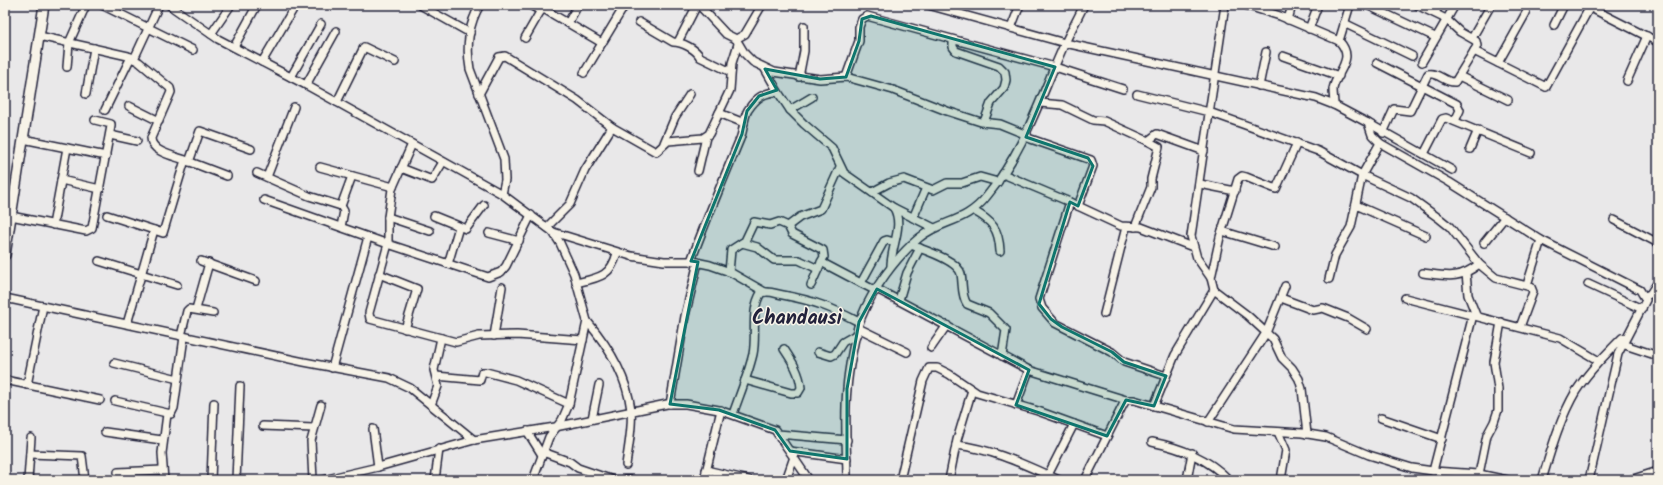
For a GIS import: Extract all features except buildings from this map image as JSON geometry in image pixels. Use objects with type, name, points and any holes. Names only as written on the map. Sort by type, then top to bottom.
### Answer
[{"type":"main road","points":[[5,255],[44,5]]},
{"type":"street","points":[[67,67],[69,43],[86,5]]},
{"type":"street","points":[[102,5],[193,50]]},
{"type":"street","points":[[105,110],[159,5]]},
{"type":"street","points":[[211,34],[231,5]]},
{"type":"street","points":[[234,47],[257,5]]},
{"type":"street","points":[[420,5],[470,33]]},
{"type":"street","points":[[480,5],[473,19],[467,47],[468,58],[479,94],[504,159],[505,180],[502,194]]},
{"type":"street","points":[[530,5],[542,8],[602,43]]},
{"type":"street","points":[[568,23],[578,5]]},
{"type":"street","points":[[584,73],[625,5]]},
{"type":"street","points":[[678,42],[698,5],[726,34],[737,42],[753,62],[765,69],[820,80],[846,77],[893,90],[947,111],[984,122],[1000,124],[1026,136],[1091,160],[1093,166],[1078,206]]},
{"type":"street","points":[[698,171],[706,137],[720,113],[730,90],[732,63],[737,42],[745,34],[762,5]]},
{"type":"street","points":[[928,5],[1065,42],[1316,98],[1334,105],[1452,170]]},
{"type":"street","points":[[1012,28],[1020,5]]},
{"type":"street","points":[[847,480],[847,389],[858,328],[876,290],[891,266],[911,245],[934,228],[954,221],[974,211],[998,182],[1026,136],[1065,42],[1084,5]]},
{"type":"street","points":[[1225,5],[1200,184],[1193,219],[1191,236],[1193,247],[1197,258],[1211,278],[1214,290],[1234,304],[1273,339],[1282,358],[1292,368],[1299,379],[1305,406],[1307,434]]},
{"type":"street","points":[[1246,5],[1339,41],[1346,52],[1346,58],[1334,89],[1334,105]]},
{"type":"street","points":[[1288,20],[1292,5]]},
{"type":"street","points":[[1310,29],[1318,5]]},
{"type":"street","points":[[1339,41],[1350,5]]},
{"type":"street","points":[[1367,5],[1435,37]]},
{"type":"street","points":[[1383,133],[1391,111],[1397,109],[1410,112],[1427,76],[1431,73],[1453,83],[1474,51],[1477,43],[1472,38],[1460,32],[1446,19],[1417,5]]},
{"type":"street","points":[[1434,13],[1439,5]]},
{"type":"street","points":[[1422,62],[1435,37],[1455,5]]},
{"type":"street","points":[[1472,38],[1491,5]]},
{"type":"street","points":[[1554,25],[1564,5]]},
{"type":"street","points":[[173,6],[211,34],[502,194],[550,229],[617,253],[664,261],[695,262],[729,272],[765,292],[812,300],[829,306],[858,328],[907,352]]},
{"type":"street","points":[[262,62],[295,6]]},
{"type":"street","points":[[1474,51],[1546,88],[1589,6],[1658,42]]},
{"type":"street","points":[[525,38],[542,8]]},
{"type":"street","points":[[1498,63],[1526,13]]},
{"type":"street","points":[[846,77],[859,41],[859,27],[864,16],[871,16],[953,40],[1055,67],[1123,89]]},
{"type":"street","points":[[639,22],[673,42],[678,42],[698,52],[700,57],[731,72]]},
{"type":"street","points":[[1344,23],[1412,56]]},
{"type":"street","points":[[291,77],[321,24]]},
{"type":"street","points":[[799,77],[804,52],[804,26]]},
{"type":"street","points":[[306,85],[336,31]]},
{"type":"street","points":[[39,36],[133,58],[170,88],[171,92],[151,138],[152,146],[156,149],[227,176]]},
{"type":"street","points":[[1627,80],[1647,36]]},
{"type":"street","points":[[953,40],[953,47],[956,51],[999,66],[1005,72],[1006,80],[1004,88],[991,103],[984,122]]},
{"type":"street","points":[[337,102],[364,47],[395,62]]},
{"type":"street","points":[[86,94],[94,48]]},
{"type":"street","points":[[1259,86],[1266,52]]},
{"type":"street","points":[[479,94],[499,57],[505,56],[577,100],[612,127],[656,152],[660,150],[675,117],[690,94]]},
{"type":"street","points":[[1283,56],[1339,76]]},
{"type":"street","points":[[1377,63],[1459,105],[1460,110],[1455,121]]},
{"type":"street","points":[[765,69],[790,110],[832,148],[840,167],[848,176],[894,208],[934,228]]},
{"type":"street","points":[[1459,76],[1508,100]]},
{"type":"street","points":[[670,404],[695,262],[709,212],[742,134],[747,111],[759,96],[768,92],[778,92]]},
{"type":"street","points":[[1136,94],[1209,112],[1297,143],[1318,151],[1362,175],[1410,198],[1450,227],[1479,264],[1496,278],[1531,287],[1533,292],[1520,327]]},
{"type":"street","points":[[790,110],[812,97]]},
{"type":"street","points":[[1040,103],[1062,105],[1093,120],[1104,121],[1159,147],[1151,179],[1151,187],[1135,227]]},
{"type":"street","points":[[129,106],[159,121]]},
{"type":"street","points":[[267,177],[294,108]]},
{"type":"street","points":[[720,113],[744,123]]},
{"type":"street","points":[[1424,154],[1442,120],[1446,118],[1478,130],[1530,153]]},
{"type":"street","points":[[11,216],[53,225],[90,230],[93,225],[111,124],[94,120]]},
{"type":"street","points":[[1368,125],[1372,135],[1380,143],[1416,162],[1541,240],[1640,290],[1650,293]]},
{"type":"street","points":[[550,229],[570,204],[585,170],[612,127]]},
{"type":"street","points":[[1470,149],[1478,130]]},
{"type":"street","points":[[107,215],[163,233],[187,161],[200,131],[251,149]]},
{"type":"street","points":[[1148,141],[1157,134],[1204,151]]},
{"type":"street","points":[[110,135],[137,141]]},
{"type":"street","points":[[664,142],[706,137]]},
{"type":"street","points":[[23,139],[106,156]]},
{"type":"street","points":[[1211,278],[1222,231],[1238,179],[1242,176],[1276,188],[1297,143]]},
{"type":"street","points":[[1329,279],[1335,255],[1351,227],[1362,175],[1380,143]]},
{"type":"street","points":[[412,144],[393,187],[388,217],[388,244],[369,313],[370,319],[441,338],[461,341],[479,336],[541,336],[583,340]]},
{"type":"street","points":[[53,225],[67,148]]},
{"type":"street","points":[[401,168],[432,180],[443,162]]},
{"type":"street","points":[[320,167],[393,187]]},
{"type":"street","points":[[788,226],[800,217],[821,209],[840,167]]},
{"type":"street","points":[[257,173],[314,198],[341,206],[344,211],[341,227]]},
{"type":"street","points":[[1003,174],[1070,202],[1126,228],[1135,227],[1150,230],[1193,247]]},
{"type":"street","points":[[341,206],[352,176]]},
{"type":"street","points":[[872,192],[889,183],[904,179],[933,190],[947,183],[962,183],[980,177],[998,182]]},
{"type":"street","points":[[61,180],[100,189]]},
{"type":"street","points":[[1200,184],[1235,191]]},
{"type":"street","points":[[913,218],[926,188]]},
{"type":"street","points":[[264,200],[483,276],[493,276],[501,272],[506,266],[531,215]]},
{"type":"street","points":[[1070,202],[1039,299],[1042,308],[1055,323],[1112,352],[1124,362],[1166,376]]},
{"type":"street","points":[[434,216],[459,227],[468,228],[484,204]]},
{"type":"street","points":[[1356,205],[1426,236]]},
{"type":"street","points":[[891,266],[894,242],[899,221],[894,208]]},
{"type":"street","points":[[974,211],[988,219],[996,230],[1000,251]]},
{"type":"street","points":[[388,217],[430,230]]},
{"type":"street","points":[[1484,242],[1505,217]]},
{"type":"street","points":[[1614,220],[1658,243]]},
{"type":"street","points":[[729,272],[731,250],[746,239],[755,221],[770,225],[779,222],[788,226],[792,234],[823,250],[824,257],[811,285]]},
{"type":"street","points":[[448,264],[459,227]]},
{"type":"street","points":[[1104,314],[1126,228]]},
{"type":"street","points":[[550,229],[560,243],[576,283],[587,321],[605,343],[626,386],[632,411],[626,465]]},
{"type":"street","points":[[127,324],[154,230]]},
{"type":"street","points":[[1222,231],[1275,247]]},
{"type":"street","points":[[489,233],[519,241]]},
{"type":"street","points":[[332,368],[368,237]]},
{"type":"street","points":[[861,284],[884,241],[887,240],[894,242]]},
{"type":"street","points":[[1527,285],[1541,240]]},
{"type":"street","points":[[742,243],[757,247],[774,260],[799,260],[820,266],[899,300],[1029,370],[1126,400],[1134,400],[1234,429],[1307,434],[1326,437],[1368,455],[1395,463],[1434,471],[1507,480]]},
{"type":"street","points":[[911,245],[958,267],[961,274],[963,295],[967,304],[989,313],[1004,326],[1006,334],[1002,356]]},
{"type":"street","points":[[899,300],[907,273],[920,248]]},
{"type":"street","points":[[576,283],[604,275],[615,262],[617,253]]},
{"type":"street","points":[[99,261],[177,285]]},
{"type":"street","points":[[201,261],[256,281]]},
{"type":"street","points":[[196,309],[209,263]]},
{"type":"street","points":[[1423,273],[1455,276],[1466,274],[1479,264]]},
{"type":"street","points":[[380,274],[417,289],[405,329]]},
{"type":"street","points":[[1434,471],[1475,315],[1468,295],[1466,274]]},
{"type":"street","points":[[1588,480],[1613,370],[1622,344],[1650,293],[1658,282]]},
{"type":"street","points":[[1588,284],[1642,309]]},
{"type":"street","points":[[494,336],[502,286]]},
{"type":"street","points":[[1208,422],[1266,333],[1285,286]]},
{"type":"street","points":[[1154,406],[1175,355],[1214,290]]},
{"type":"street","points":[[733,414],[745,380],[756,337],[756,308],[758,298],[765,292]]},
{"type":"street","points":[[5,298],[332,368],[389,378],[410,388],[474,440]]},
{"type":"street","points":[[1281,298],[1313,310],[1323,308],[1348,318],[1367,329]]},
{"type":"street","points":[[1405,298],[1560,338],[1599,361]]},
{"type":"street","points":[[27,385],[43,306]]},
{"type":"street","points":[[115,401],[167,414],[173,412],[182,336],[187,311],[191,308],[213,312]]},
{"type":"street","points":[[533,480],[549,437],[555,427],[562,420],[569,404],[587,321]]},
{"type":"street","points":[[1476,476],[1487,435],[1498,410],[1498,389],[1494,362],[1501,322]]},
{"type":"street","points":[[931,348],[947,325]]},
{"type":"street","points":[[818,352],[831,356],[835,354],[844,342],[858,328]]},
{"type":"street","points":[[1542,480],[1554,442],[1576,392],[1599,361],[1628,332]]},
{"type":"street","points":[[431,405],[438,386],[434,370],[441,338]]},
{"type":"street","points":[[1622,344],[1658,356]]},
{"type":"street","points":[[745,380],[791,393],[798,393],[801,388],[799,378],[794,365],[784,349]]},
{"type":"street","points":[[114,363],[178,379]]},
{"type":"street","points":[[900,480],[926,372],[929,368],[937,368],[949,374],[982,395],[1107,436]]},
{"type":"street","points":[[1016,405],[1029,370]]},
{"type":"street","points":[[436,376],[480,380],[482,372],[486,372],[516,380],[569,404]]},
{"type":"street","points":[[5,380],[100,400]]},
{"type":"street","points":[[592,419],[599,385]]},
{"type":"street","points":[[236,480],[240,386]]},
{"type":"street","points":[[949,480],[956,445],[972,390]]},
{"type":"street","points":[[1085,480],[1126,400]]},
{"type":"street","points":[[211,480],[214,403]]},
{"type":"street","points":[[323,480],[378,467],[474,440],[555,427],[670,404],[686,404],[721,410],[767,426],[778,434],[809,480]]},
{"type":"street","points":[[313,480],[311,441],[321,405]]},
{"type":"street","points":[[704,480],[721,410]]},
{"type":"street","points":[[164,480],[162,470],[162,440],[167,414]]},
{"type":"street","points":[[1381,418],[1442,438]]},
{"type":"street","points":[[1048,475],[1074,424]]},
{"type":"street","points":[[263,426],[314,428]]},
{"type":"street","points":[[373,429],[378,467]]},
{"type":"street","points":[[527,431],[542,453],[570,462],[578,468],[613,480]]},
{"type":"street","points":[[105,432],[162,440]]},
{"type":"street","points":[[1278,432],[1286,450],[1281,480]]},
{"type":"street","points":[[778,434],[847,440]]},
{"type":"street","points":[[28,480],[31,438]]},
{"type":"street","points":[[1152,442],[1192,453],[1222,473],[1229,480]]},
{"type":"street","points":[[956,445],[976,447],[1004,456],[1059,480]]},
{"type":"street","points":[[435,480],[439,449]]},
{"type":"street","points":[[790,451],[847,459]]},
{"type":"street","points":[[1187,480],[1192,453]]},
{"type":"street","points":[[30,454],[82,456],[85,480]]},
{"type":"street","points":[[786,480],[794,457]]},
{"type":"street","points":[[118,472],[162,470]]},
{"type":"street","points":[[706,470],[749,480]]},
{"type":"street","points":[[1630,480],[1658,471]]},
{"type":"street","points":[[624,480],[632,480]]},
{"type":"highlighted area","points":[[871,16],[1055,67],[1026,137],[1088,158],[1093,166],[1078,206],[1070,202],[1039,304],[1051,319],[1062,327],[1112,352],[1124,362],[1166,376],[1154,406],[1126,400],[1107,436],[1016,405],[1029,370],[877,289],[859,322],[847,389],[847,459],[790,451],[775,430],[767,426],[719,410],[670,404],[698,262],[691,261],[742,134],[747,111],[759,96],[777,90],[765,69],[820,79],[846,77],[859,41],[862,19]]},
{"type":"district","name":"Chandausi","points":[[797,319]]}]
